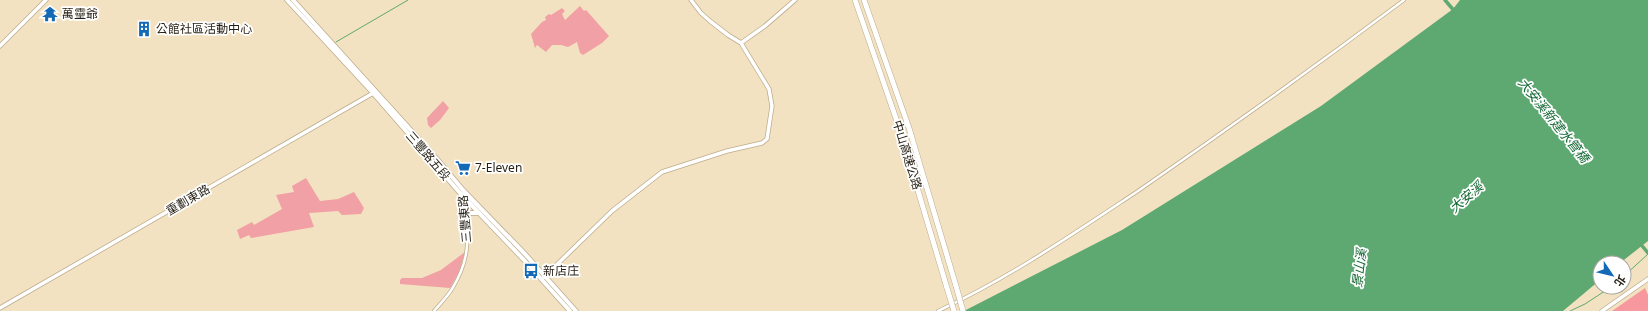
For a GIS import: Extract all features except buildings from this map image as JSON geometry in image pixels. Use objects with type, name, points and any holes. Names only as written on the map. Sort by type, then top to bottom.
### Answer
[{"type":"highway","name":"中山高速公路","points":[[855,0],[900,130],[954,311]]},
{"type":"highway","name":"中山高速公路","points":[[864,0],[909,128],[963,311]]},
{"type":"main road","name":"三豐路五段","points":[[287,0],[374,92]]},
{"type":"main road","name":"三豐路五段","points":[[293,0],[479,213],[543,277],[570,311]]},
{"type":"main road","name":"三豐路五段","points":[[461,191],[576,311]]},
{"type":"main road","points":[[466,216],[473,212],[479,213]]},
{"type":"street","points":[[0,46],[46,0]]},
{"type":"street","points":[[543,277],[612,211],[662,172],[727,151],[766,141],[772,106],[769,88],[742,43],[728,35],[710,21],[701,13],[691,0]]},
{"type":"street","points":[[742,43],[765,26],[795,0]]},
{"type":"street","points":[[938,311],[977,293],[1097,218],[1205,145],[1343,46],[1404,0]]},
{"type":"street","name":"重劃東路","points":[[0,308],[374,92]]},
{"type":"street","name":"三豐東路","points":[[434,311],[451,291],[463,265],[468,236],[461,191]]},
{"type":"street","points":[[1602,311],[1648,279]]},
{"type":"shaded area","points":[[580,6],[584,11],[586,10],[609,36],[602,43],[583,55],[580,53],[577,42],[568,47],[552,45],[546,52],[537,45],[535,48],[531,34],[542,22],[546,20],[545,17],[562,8],[565,11],[562,14],[565,20]]},
{"type":"shaded area","points":[[443,101],[449,108],[440,120],[431,128],[428,125],[427,118]]},
{"type":"shaded area","points":[[306,178],[320,201],[338,199],[354,192],[364,208],[361,214],[342,215],[338,211],[309,213],[314,227],[251,238],[249,235],[240,239],[237,230],[252,222],[254,225],[282,209],[276,195],[294,192],[292,186]]},
{"type":"shaded area","points":[[465,252],[459,272],[450,288],[400,284],[400,280],[402,278],[422,278],[441,270]]},
{"type":"shaded area","points":[[1645,288],[1648,295],[1648,311],[1612,311]]},
{"type":"water","points":[[1460,0],[1648,0],[1648,241],[1630,255],[1592,255],[1592,287],[1563,311],[964,311],[1122,230],[1321,106],[1453,9]]},
{"type":"waterway","points":[[336,42],[408,0]]},
{"type":"waterway","name":"大安溪新建水管橋","points":[[1445,0],[1456,13]]},
{"type":"waterway","name":"大安溪新建水管橋","points":[[1638,241],[1648,253]]},
{"type":"waterway","points":[[1632,269],[1648,254]]},
{"type":"waterway","points":[[1570,311],[1599,295]]},
{"type":"place","name":"萬𤫊爺","points":[[50,14]]},
{"type":"place","name":"公館社區活動中心","points":[[144,29]]},
{"type":"place","name":"7-Eleven","points":[[463,168]]},
{"type":"place","name":"新店庄","points":[[531,271]]},
{"type":"water label","name":"大安溪","points":[[1466,197]]},
{"type":"water label","name":"景山溪","points":[[1359,268]]}]
